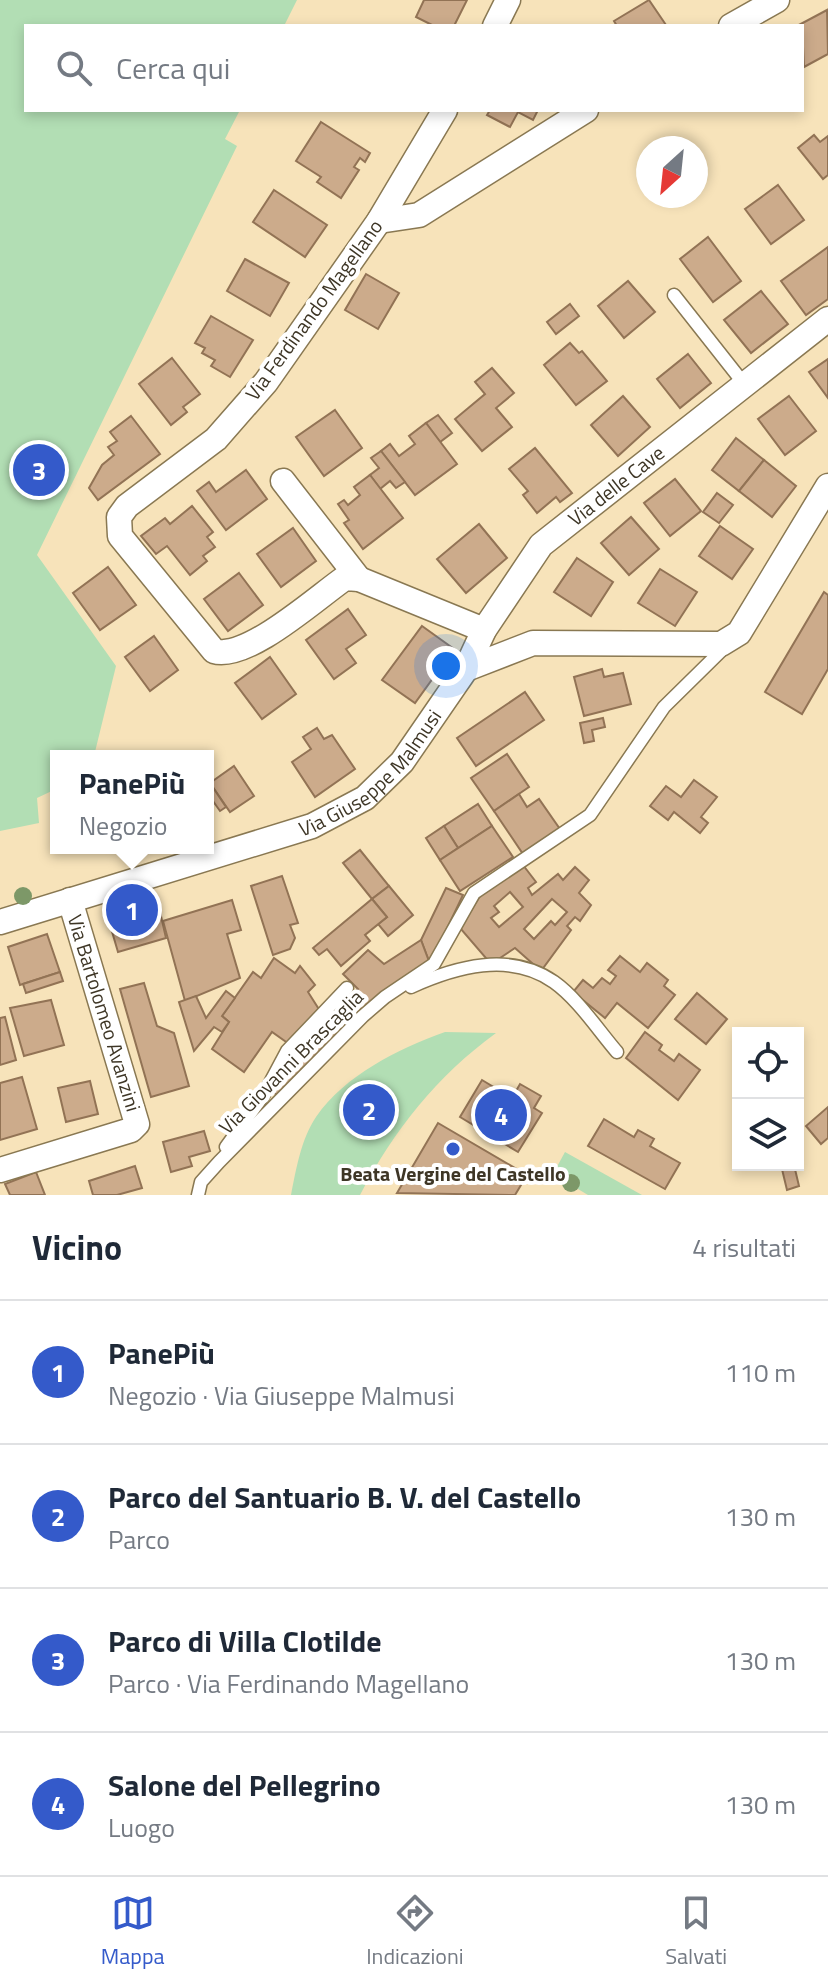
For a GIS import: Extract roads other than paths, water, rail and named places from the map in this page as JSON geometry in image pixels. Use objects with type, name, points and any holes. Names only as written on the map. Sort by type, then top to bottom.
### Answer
[{"type":"street","points":[[496,24],[508,0]]},
{"type":"street","points":[[735,24],[777,0]]},
{"type":"street","name":"Via Ferdinando Magellano","points":[[359,579],[345,578],[245,649],[225,654],[205,643],[120,536],[119,517],[127,506],[216,439],[266,382],[379,221],[444,112]]},
{"type":"street","points":[[379,221],[419,215],[583,112]]},
{"type":"street","name":"Via delle Cave","points":[[466,669],[484,630],[541,545],[828,319]]},
{"type":"street","points":[[283,481],[359,579],[484,630]]},
{"type":"street","points":[[466,669],[533,643],[721,644],[739,633],[828,486]]},
{"type":"street","points":[[502,602],[516,649]]},
{"type":"street","name":"Via Giuseppe Malmusi","points":[[0,922],[312,826],[346,810],[375,791],[402,762],[466,669]]},
{"type":"street","name":"Via Bartolomeo Avanzini","points":[[0,1170],[131,1130],[137,1124],[70,900]]},
{"type":"lane","points":[[674,295],[745,385]]},
{"type":"lane","name":"Via Giovanni Brascaglia","points":[[198,1195],[201,1182],[219,1162],[363,1016],[434,964],[474,893],[590,815],[664,707],[739,633]]},
{"type":"lane","name":"Via Giovanni Brascaglia","points":[[393,992],[462,968],[490,965],[534,971],[561,988],[617,1052]]},
{"type":"lane","name":"Via Giovanni Brascaglia","points":[[219,1162],[263,1096],[287,1051],[347,988]]},
{"type":"place","name":"Parco di Villa Clotilde","points":[[39,470]]},
{"type":"place","name":"PanePiù","points":[[132,910]]},
{"type":"place","name":"Parco del Santuario B. V. del Castello","points":[[369,1110]]},
{"type":"place","name":"Salone del Pellegrino","points":[[501,1115]]},
{"type":"place","name":"Beata Vergine del Castello","points":[[453,1149]]}]
